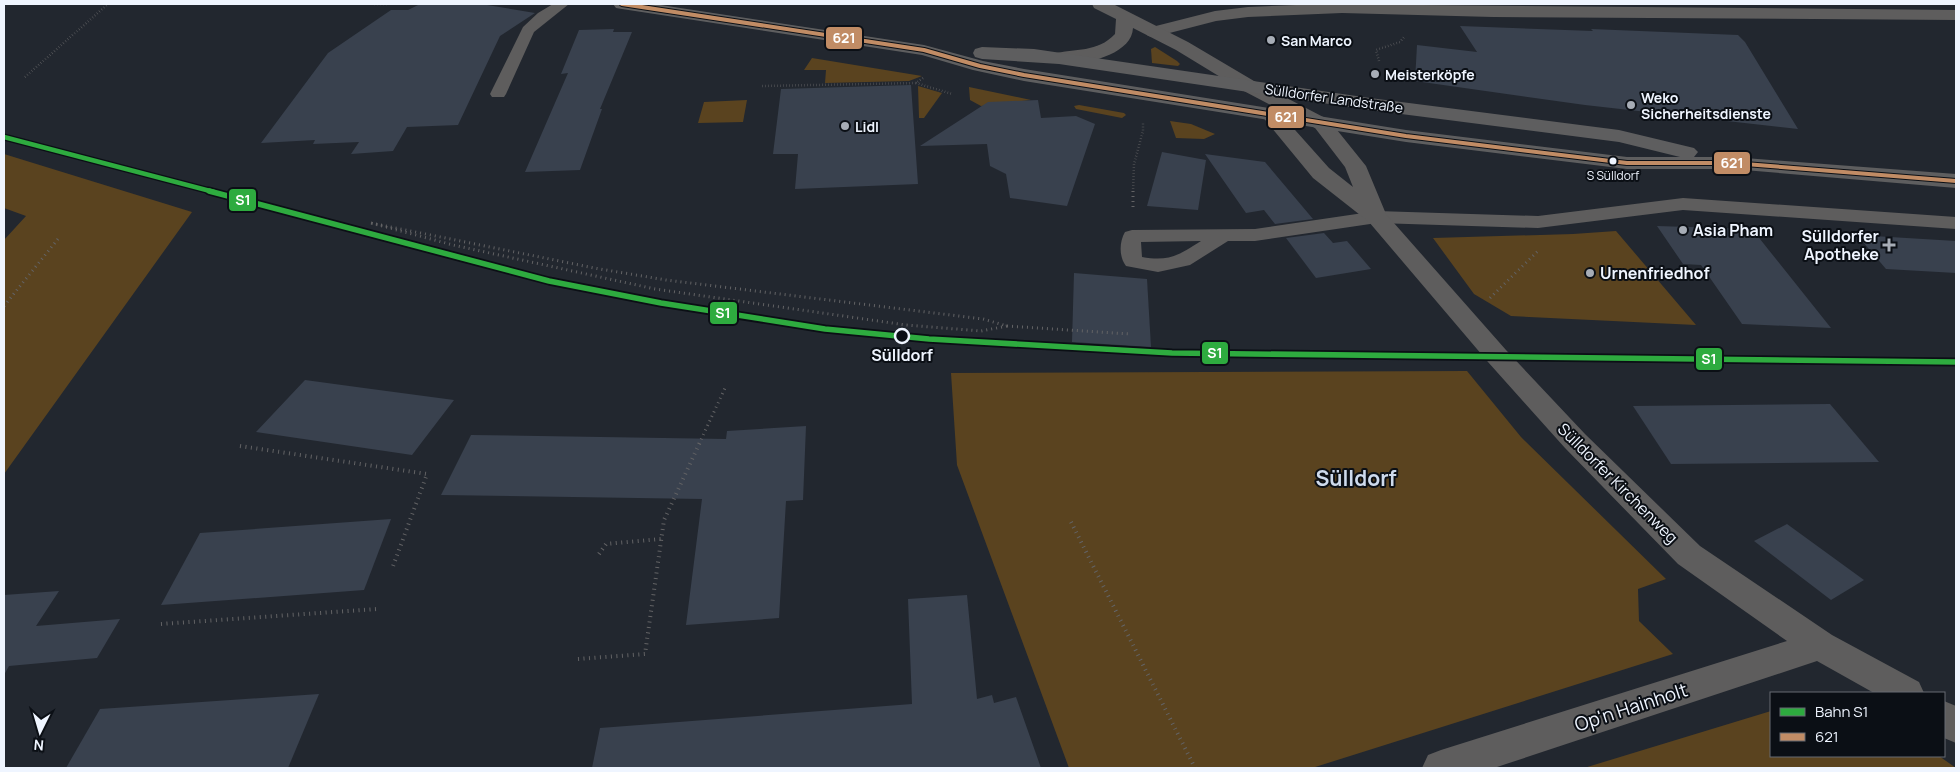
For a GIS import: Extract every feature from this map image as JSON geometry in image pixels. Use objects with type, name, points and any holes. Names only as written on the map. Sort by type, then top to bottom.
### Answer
[{"type":"main road","name":"Sülldorfer Landstraße","points":[[622,4],[933,52],[1034,55],[1059,58],[1385,106],[1619,136],[1732,163]]},
{"type":"main road","name":"Sülldorfer Landstraße","points":[[933,52],[980,66],[1024,75],[1322,124],[1627,163],[1732,163],[1956,181]]},
{"type":"street","name":"Sülldorfer Kirchenweg","points":[[1100,4],[1182,46],[1248,85],[1322,124],[1355,166],[1377,217]]},
{"type":"street","points":[[1154,32],[1215,16],[1248,12],[1342,8],[1493,12],[1956,16]]},
{"type":"street","points":[[1059,58],[1097,54],[1113,47],[1124,35],[1125,18]]},
{"type":"street","name":"Sülldorfer Kirchenweg","points":[[1248,85],[1321,173],[1377,217],[1468,320],[1497,356],[1575,441],[1689,555],[1820,646],[1904,692]]},
{"type":"street","name":"Op'n Hainholt","points":[[1441,768],[1820,646]]},
{"type":"street","points":[[1945,719],[1956,726]]},
{"type":"lane","points":[[498,94],[528,30],[543,16],[562,4]]},
{"type":"lane","points":[[1223,236],[1182,261],[1158,266],[1133,262],[1130,248],[1132,236],[1255,235],[1377,217],[1538,222],[1682,204],[1956,223]]},
{"type":"path","points":[[25,77],[108,4]]},
{"type":"path","points":[[374,4],[389,4]]},
{"type":"path","points":[[916,82],[930,73]]},
{"type":"path","points":[[762,86],[916,82],[952,94]]},
{"type":"path","points":[[1132,236],[1134,164],[1143,131],[1143,121]]},
{"type":"path","points":[[1468,320],[1572,218]]},
{"type":"path","points":[[1007,326],[983,319],[666,280],[594,268],[371,223],[454,245],[655,289],[906,325],[981,330],[1007,326],[1130,334]]},
{"type":"path","points":[[4,306],[58,239]]},
{"type":"path","points":[[578,659],[645,654],[664,520],[726,386]]},
{"type":"path","points":[[240,446],[428,474],[392,569]]},
{"type":"path","points":[[1071,522],[1195,768]]},
{"type":"path","points":[[600,554],[606,544],[661,539]]},
{"type":"path","points":[[161,624],[377,609]]},
{"type":"shaded area","points":[[1155,47],[1180,64],[1178,66],[1152,63],[1151,49]]},
{"type":"shaded area","points":[[812,58],[922,76],[909,81],[825,83],[826,70],[804,70]]},
{"type":"shaded area","points":[[918,86],[942,93],[924,118],[919,118]]},
{"type":"shaded area","points":[[969,87],[1031,100],[981,106],[970,100]]},
{"type":"shaded area","points":[[747,100],[743,122],[698,123],[704,102]]},
{"type":"shaded area","points":[[1079,105],[1124,113],[1126,115],[1122,118],[1076,109],[1074,106]]},
{"type":"shaded area","points":[[1170,121],[1191,124],[1215,134],[1204,139],[1176,138]]},
{"type":"shaded area","points":[[4,154],[192,212],[4,474],[4,240],[26,216],[4,208]]},
{"type":"shaded area","points":[[1616,231],[1696,325],[1511,316],[1474,294],[1433,238],[1573,234]]},
{"type":"shaded area","points":[[1467,371],[1521,437],[1666,579],[1638,589],[1639,621],[1673,654],[1312,768],[1069,768],[957,465],[951,373]]},
{"type":"shaded area","points":[[1770,711],[1770,757],[1940,757],[1956,768],[1584,768]]},
{"type":"building","points":[[420,4],[481,4],[535,13],[500,36],[458,125],[407,127],[393,151],[351,154],[359,142],[313,144],[315,140],[261,143],[328,53],[391,10],[408,10]]},
{"type":"building","points":[[1460,26],[1738,35],[1745,42],[1798,129],[1585,105],[1415,81],[1417,45],[1477,52]]},
{"type":"building","points":[[614,29],[613,32],[632,32],[600,109],[602,109],[580,170],[525,172],[568,73],[561,74],[579,30]]},
{"type":"building","name":"Lidl","points":[[911,85],[918,184],[795,189],[798,154],[773,154],[781,89]]},
{"type":"building","points":[[1038,100],[1041,118],[1076,116],[1095,124],[1067,206],[1010,198],[1006,174],[990,166],[987,144],[920,146],[988,102]]},
{"type":"building","points":[[1162,152],[1206,160],[1198,210],[1147,206]]},
{"type":"building","points":[[1205,154],[1265,162],[1313,219],[1275,224],[1264,210],[1246,213]]},
{"type":"building","points":[[1657,226],[1752,229],[1831,328],[1742,324],[1701,265],[1683,264]]},
{"type":"building","points":[[1324,233],[1333,243],[1347,241],[1371,269],[1316,278],[1286,238]]},
{"type":"building","points":[[1857,235],[1956,241],[1956,273],[1886,269]]},
{"type":"building","points":[[1074,273],[1147,279],[1151,347],[1072,342]]},
{"type":"building","points":[[305,380],[454,400],[412,455],[256,432]]},
{"type":"building","points":[[1830,404],[1879,462],[1671,464],[1633,406]]},
{"type":"building","points":[[806,426],[803,500],[786,501],[779,618],[686,625],[702,499],[441,495],[471,435],[726,439],[727,431]]},
{"type":"building","points":[[391,519],[364,590],[161,605],[200,533]]},
{"type":"building","points":[[1787,524],[1864,580],[1831,600],[1754,541]]},
{"type":"building","points":[[59,591],[36,626],[120,619],[97,658],[9,666],[4,675],[4,595]]},
{"type":"building","points":[[967,595],[977,699],[992,695],[994,703],[1016,697],[1041,768],[592,768],[600,728],[912,704],[908,599]]},
{"type":"building","points":[[319,694],[288,768],[66,768],[100,709]]},
{"type":"rail line","name":"S1","points":[[4,137],[549,281],[661,303],[825,329],[929,339],[1172,353],[1956,362]]},
{"type":"transit line","name":"621","points":[[622,4],[924,50],[980,66],[1024,75],[1406,136],[1627,163],[1732,163],[1956,181]]},
{"type":"place","name":"San Marco","points":[[1271,40]]},
{"type":"place","name":"Meisterköpfe","points":[[1375,74]]},
{"type":"place","name":"Weko Sicherheitsdienste","points":[[1631,105]]},
{"type":"place","name":"Lidl","points":[[845,126]]},
{"type":"place","name":"S Sülldorf","points":[[1613,161]]},
{"type":"place","name":"Asia Pham","points":[[1683,230]]},
{"type":"place","name":"Sülldorfer Apotheke","points":[[1889,245]]},
{"type":"place","name":"Urnenfriedhof","points":[[1590,273]]},
{"type":"place","name":"Sülldorf","points":[[902,336]]},
{"type":"district","name":"Sülldorf","points":[[1356,478]]}]
